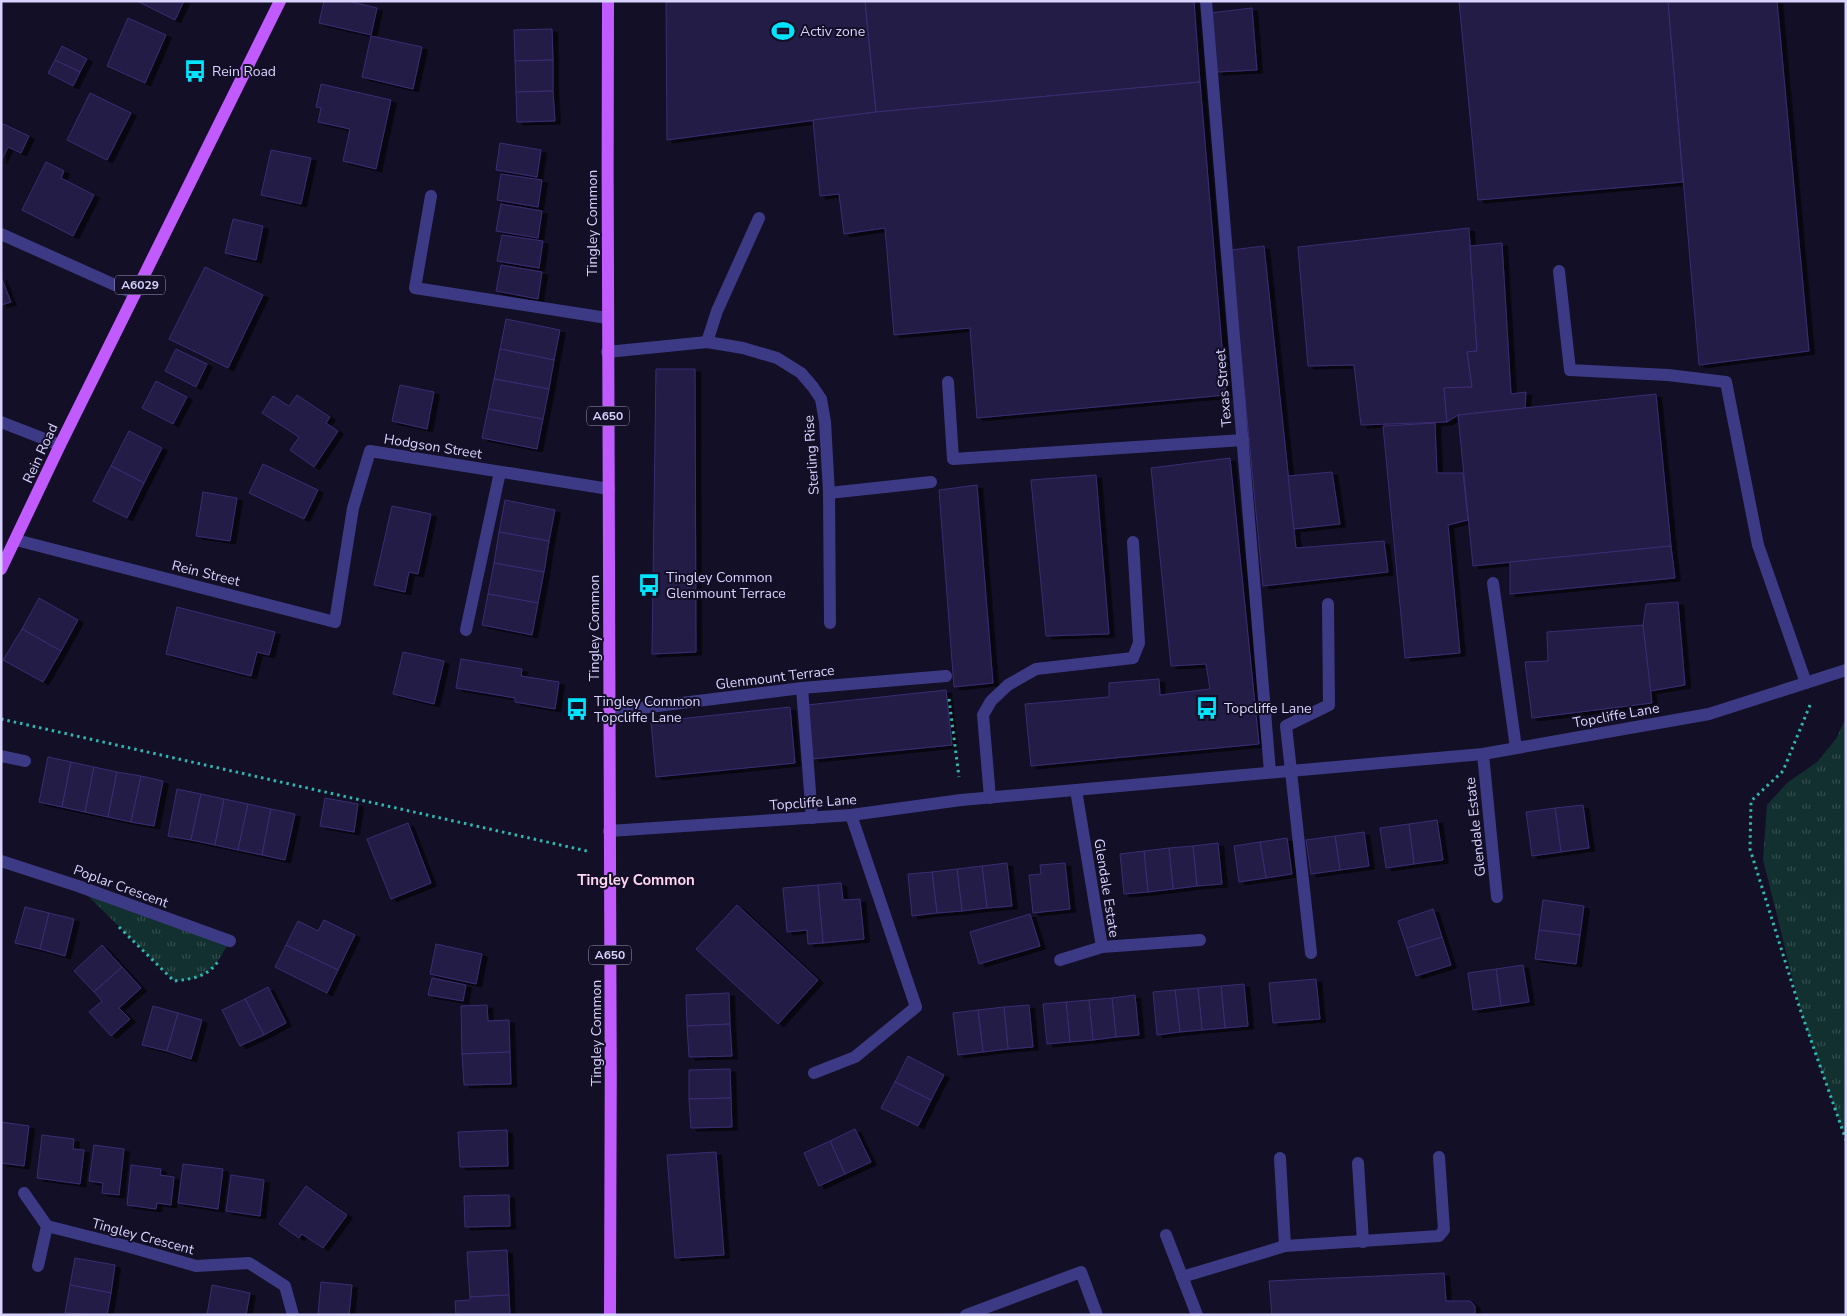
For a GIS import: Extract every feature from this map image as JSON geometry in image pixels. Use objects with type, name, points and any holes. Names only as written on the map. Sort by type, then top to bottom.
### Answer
[{"type":"main road","name":"Rein Road","points":[[1,569],[60,445],[280,1]]},
{"type":"main road","name":"Tingley Common","points":[[608,1],[607,352],[612,1079],[610,1315]]},
{"type":"street","name":"Texas Street","points":[[1206,1],[1270,772]]},
{"type":"street","points":[[431,196],[415,288],[607,318]]},
{"type":"street","points":[[707,342],[717,311],[759,218]]},
{"type":"street","points":[[1,234],[135,294]]},
{"type":"street","points":[[1559,271],[1570,370],[1668,375],[1726,382],[1758,545],[1806,683]]},
{"type":"street","name":"Sterling Rise","points":[[607,352],[707,342],[742,348],[777,358],[801,373],[813,387],[821,399],[825,422],[829,493],[830,623]]},
{"type":"street","points":[[948,382],[953,459],[1243,440]]},
{"type":"street","points":[[1,422],[60,445]]},
{"type":"street","name":"Hodgson Street","points":[[343,566],[353,508],[370,451],[609,489]]},
{"type":"street","points":[[466,630],[500,472]]},
{"type":"street","points":[[829,493],[931,482]]},
{"type":"street","name":"Rein Street","points":[[16,540],[335,622],[343,566]]},
{"type":"street","points":[[990,798],[983,715],[991,701],[1008,686],[1036,669],[1133,658],[1139,643],[1133,542]]},
{"type":"street","points":[[1493,583],[1516,748]]},
{"type":"street","points":[[1311,953],[1286,726],[1329,705],[1328,604]]},
{"type":"street","name":"Topcliffe Lane","points":[[610,830],[852,815],[961,800],[1483,754],[1709,714],[1846,670]]},
{"type":"street","name":"Glenmount Terrace","points":[[609,712],[802,688],[946,676]]},
{"type":"street","points":[[802,688],[812,818]]},
{"type":"street","name":"Glendale Estate","points":[[1483,754],[1497,897]]},
{"type":"street","points":[[1,756],[25,761]]},
{"type":"street","name":"Glendale Estate","points":[[1060,960],[1102,947],[1076,790]]},
{"type":"street","points":[[814,1073],[855,1057],[916,1007],[852,815]]},
{"type":"street","name":"Poplar Crescent","points":[[1,861],[78,886],[230,942]]},
{"type":"street","points":[[1102,947],[1200,940]]},
{"type":"street","points":[[1182,1277],[1285,1246],[1439,1236],[1444,1230],[1439,1157]]},
{"type":"street","points":[[1280,1158],[1285,1246]]},
{"type":"street","points":[[1358,1163],[1363,1242]]},
{"type":"street","points":[[24,1193],[47,1226],[38,1266]]},
{"type":"street","name":"Tingley Crescent","points":[[47,1226],[130,1246],[196,1266],[249,1263],[285,1286],[293,1315]]},
{"type":"street","points":[[1166,1234],[1197,1315]]},
{"type":"street","points":[[966,1315],[1081,1272],[1097,1315]]},
{"type":"path","points":[[946,676],[961,800]]},
{"type":"path","points":[[1821,678],[1783,771],[1751,801],[1750,849],[1800,1010],[1846,1140]]},
{"type":"path","points":[[1,719],[609,856]]},
{"type":"path","points":[[112,920],[174,981],[198,978],[215,966],[230,942]]},
{"type":"green space","points":[[1846,718],[1846,1140],[1800,1009],[1763,859],[1767,805],[1787,783],[1817,762],[1836,739]]},
{"type":"green space","points":[[78,886],[230,941],[215,966],[198,978],[174,981]]},
{"type":"building","points":[[137,1],[184,1],[175,20]]},
{"type":"building","points":[[324,1],[348,1],[377,8],[371,35],[319,23]]},
{"type":"building","points":[[666,1],[865,1],[876,112],[667,140]]},
{"type":"building","points":[[865,1],[1194,1],[1200,82],[876,112]]},
{"type":"building","points":[[1459,1],[1668,1],[1683,182],[1478,200]]},
{"type":"building","points":[[1668,1],[1777,1],[1809,351],[1699,365]]},
{"type":"building","points":[[1252,8],[1257,70],[1217,72],[1210,13]]},
{"type":"building","points":[[128,18],[166,35],[145,83],[107,66]]},
{"type":"building","points":[[552,29],[553,60],[515,61],[514,30]]},
{"type":"building","points":[[371,36],[422,47],[413,89],[362,77]]},
{"type":"building","points":[[62,46],[87,59],[80,72],[55,60]]},
{"type":"building","points":[[55,60],[80,72],[73,86],[48,73]]},
{"type":"building","points":[[553,60],[553,91],[516,92],[515,61]]},
{"type":"building","points":[[1200,82],[1226,395],[977,418],[970,328],[894,335],[885,228],[844,234],[839,194],[820,196],[813,120],[876,112]]},
{"type":"building","points":[[321,84],[391,100],[376,169],[343,161],[350,129],[318,122],[321,108],[316,107]]},
{"type":"building","points":[[553,91],[555,121],[517,122],[516,92]]},
{"type":"building","points":[[90,93],[131,113],[107,160],[67,140]]},
{"type":"building","points":[[1,123],[29,136],[21,153],[8,147],[1,161]]},
{"type":"building","points":[[500,143],[541,150],[537,177],[496,170]]},
{"type":"building","points":[[271,150],[311,158],[301,204],[261,195]]},
{"type":"building","points":[[46,162],[64,171],[61,178],[94,195],[73,236],[22,210]]},
{"type":"building","points":[[501,174],[542,180],[538,207],[497,200]]},
{"type":"building","points":[[501,204],[542,211],[538,238],[496,231]]},
{"type":"building","points":[[233,219],[263,226],[256,260],[225,253]]},
{"type":"building","points":[[1469,228],[1477,351],[1467,352],[1472,387],[1444,388],[1447,422],[1361,425],[1354,365],[1308,366],[1298,247]]},
{"type":"building","points":[[502,235],[543,241],[539,268],[497,261]]},
{"type":"building","points":[[1502,243],[1511,394],[1526,392],[1525,408],[1458,415],[1447,422],[1444,388],[1472,387],[1467,352],[1477,351],[1470,246]]},
{"type":"building","points":[[1264,246],[1296,548],[1384,541],[1388,572],[1263,586],[1231,250]]},
{"type":"building","points":[[501,265],[542,272],[538,299],[496,291]]},
{"type":"building","points":[[205,267],[263,295],[228,368],[169,339]]},
{"type":"building","points":[[1,277],[11,302],[1,305]]},
{"type":"building","points":[[506,319],[560,330],[554,360],[500,349]]},
{"type":"building","points":[[176,349],[207,364],[196,387],[165,371]]},
{"type":"building","points":[[500,349],[554,360],[549,389],[494,379]]},
{"type":"building","points":[[656,369],[695,369],[696,652],[652,654]]},
{"type":"building","points":[[494,379],[549,389],[543,419],[488,409]]},
{"type":"building","points":[[156,381],[187,397],[173,424],[142,408]]},
{"type":"building","points":[[400,385],[434,392],[427,429],[392,421]]},
{"type":"building","points":[[1656,394],[1671,546],[1473,566],[1458,415]]},
{"type":"building","points":[[297,395],[330,417],[326,423],[338,431],[314,467],[290,450],[299,437],[262,413],[273,396],[289,406]]},
{"type":"building","points":[[488,409],[543,419],[537,449],[482,438]]},
{"type":"building","points":[[1435,423],[1437,473],[1463,473],[1468,520],[1448,525],[1460,653],[1405,658],[1383,426]]},
{"type":"building","points":[[129,431],[162,448],[144,483],[111,466]]},
{"type":"building","points":[[1230,458],[1259,744],[1031,766],[1025,704],[1109,697],[1109,683],[1159,679],[1160,695],[1210,689],[1206,664],[1171,666],[1151,468]]},
{"type":"building","points":[[263,464],[318,490],[304,519],[249,493]]},
{"type":"building","points":[[111,466],[144,483],[127,518],[93,501]]},
{"type":"building","points":[[1332,472],[1340,524],[1294,529],[1288,476]]},
{"type":"building","points":[[1096,475],[1109,634],[1046,636],[1031,480]]},
{"type":"building","points":[[977,485],[993,683],[954,687],[939,490]]},
{"type":"building","points":[[203,492],[237,498],[230,541],[196,536]]},
{"type":"building","points":[[505,500],[555,510],[549,541],[499,532]]},
{"type":"building","points":[[392,506],[431,514],[418,574],[409,572],[405,592],[374,585]]},
{"type":"building","points":[[499,532],[549,541],[544,572],[494,563]]},
{"type":"building","points":[[1671,546],[1675,578],[1510,594],[1510,562]]},
{"type":"building","points":[[494,563],[544,572],[538,603],[488,594]]},
{"type":"building","points":[[488,594],[538,603],[532,635],[482,625]]},
{"type":"building","points":[[39,598],[78,620],[61,651],[22,629]]},
{"type":"building","points":[[1678,602],[1685,685],[1650,691],[1643,625],[1646,604]]},
{"type":"building","points":[[177,607],[275,632],[269,655],[257,652],[251,676],[166,654]]},
{"type":"building","points":[[1643,625],[1652,703],[1532,718],[1525,662],[1548,661],[1547,632]]},
{"type":"building","points":[[22,629],[61,651],[43,682],[3,660]]},
{"type":"building","points":[[403,652],[444,661],[434,704],[393,694]]},
{"type":"building","points":[[461,659],[522,669],[521,676],[559,682],[555,709],[515,702],[515,698],[456,688]]},
{"type":"building","points":[[946,690],[952,745],[813,759],[807,705]]},
{"type":"building","points":[[790,707],[795,763],[656,777],[651,722]]},
{"type":"building","points":[[48,757],[71,762],[62,807],[39,802]]},
{"type":"building","points":[[71,762],[94,767],[85,812],[62,807]]},
{"type":"building","points":[[94,767],[117,772],[108,817],[85,812]]},
{"type":"building","points":[[117,772],[141,776],[131,822],[108,817]]},
{"type":"building","points":[[141,776],[163,781],[154,826],[131,822]]},
{"type":"building","points":[[177,789],[201,794],[191,840],[168,836]]},
{"type":"building","points":[[201,794],[224,799],[215,845],[191,840]]},
{"type":"building","points":[[325,798],[358,804],[354,832],[320,826]]},
{"type":"building","points":[[224,799],[248,804],[238,850],[215,845]]},
{"type":"building","points":[[248,804],[271,809],[262,855],[238,850]]},
{"type":"building","points":[[1583,805],[1589,848],[1561,852],[1555,808]]},
{"type":"building","points":[[1555,808],[1561,852],[1532,856],[1526,812]]},
{"type":"building","points":[[271,809],[295,814],[285,860],[262,855]]},
{"type":"building","points":[[1437,820],[1443,860],[1414,864],[1409,824]]},
{"type":"building","points":[[408,823],[431,883],[391,899],[367,839]]},
{"type":"building","points":[[1409,824],[1414,864],[1386,868],[1380,828]]},
{"type":"building","points":[[1364,832],[1369,866],[1340,870],[1335,836]]},
{"type":"building","points":[[1335,836],[1340,870],[1311,874],[1306,840]]},
{"type":"building","points":[[1287,838],[1292,874],[1266,878],[1260,842]]},
{"type":"building","points":[[1260,842],[1266,878],[1239,882],[1234,846]]},
{"type":"building","points":[[1218,843],[1222,884],[1197,886],[1193,846]]},
{"type":"building","points":[[1193,846],[1197,886],[1173,889],[1169,848]]},
{"type":"building","points":[[1169,848],[1173,889],[1148,892],[1144,851]]},
{"type":"building","points":[[1144,851],[1148,892],[1124,894],[1120,854]]},
{"type":"building","points":[[1007,863],[1012,906],[987,908],[982,866]]},
{"type":"building","points":[[1065,863],[1070,909],[1033,913],[1029,875],[1041,874],[1040,865]]},
{"type":"building","points":[[982,866],[987,908],[962,911],[957,869]]},
{"type":"building","points":[[957,869],[962,911],[937,913],[932,872]]},
{"type":"building","points":[[932,872],[937,913],[912,916],[908,874]]},
{"type":"building","points":[[841,883],[843,900],[860,899],[864,939],[823,943],[818,885]]},
{"type":"building","points":[[818,885],[823,943],[808,944],[807,930],[787,932],[783,888]]},
{"type":"building","points":[[1543,900],[1584,906],[1580,935],[1539,930]]},
{"type":"building","points":[[737,905],[818,980],[778,1024],[696,949]]},
{"type":"building","points":[[25,907],[49,913],[40,949],[15,943]]},
{"type":"building","points":[[1433,909],[1442,937],[1407,948],[1398,921]]},
{"type":"building","points":[[49,913],[74,919],[65,956],[40,949]]},
{"type":"building","points":[[1030,914],[1040,946],[979,964],[970,932]]},
{"type":"building","points":[[324,920],[355,935],[338,970],[286,945],[298,921],[318,931]]},
{"type":"building","points":[[1539,930],[1580,935],[1576,964],[1535,959]]},
{"type":"building","points":[[1442,937],[1451,965],[1416,976],[1407,948]]},
{"type":"building","points":[[436,944],[482,954],[476,984],[430,974]]},
{"type":"building","points":[[102,945],[122,967],[94,992],[74,971]]},
{"type":"building","points":[[286,945],[338,970],[327,993],[275,967]]},
{"type":"building","points":[[1523,965],[1529,1002],[1501,1006],[1496,969]]},
{"type":"building","points":[[122,967],[141,988],[119,1008],[130,1019],[111,1036],[89,1012],[102,1001],[94,992]]},
{"type":"building","points":[[1496,969],[1501,1006],[1473,1010],[1468,973]]},
{"type":"building","points":[[432,978],[466,985],[463,1001],[428,995]]},
{"type":"building","points":[[1316,979],[1320,1019],[1273,1023],[1269,983]]},
{"type":"building","points":[[1244,984],[1248,1026],[1225,1028],[1221,986]]},
{"type":"building","points":[[1221,986],[1225,1028],[1202,1030],[1198,988]]},
{"type":"building","points":[[268,987],[286,1023],[264,1035],[245,999]]},
{"type":"building","points":[[1198,988],[1202,1030],[1180,1032],[1175,990]]},
{"type":"building","points":[[1175,990],[1180,1032],[1157,1035],[1153,992]]},
{"type":"building","points":[[729,993],[730,1024],[687,1026],[686,995]]},
{"type":"building","points":[[1135,995],[1139,1035],[1116,1037],[1112,998]]},
{"type":"building","points":[[1112,998],[1116,1037],[1093,1040],[1089,1000]]},
{"type":"building","points":[[245,999],[264,1035],[240,1046],[222,1010]]},
{"type":"building","points":[[1089,1000],[1093,1040],[1070,1042],[1066,1002]]},
{"type":"building","points":[[1066,1002],[1070,1042],[1047,1044],[1043,1004]]},
{"type":"building","points":[[487,1005],[488,1021],[509,1020],[510,1052],[462,1054],[461,1006]]},
{"type":"building","points":[[1029,1005],[1033,1047],[1008,1049],[1004,1007]]},
{"type":"building","points":[[153,1006],[178,1013],[167,1051],[142,1045]]},
{"type":"building","points":[[1004,1007],[1008,1049],[983,1052],[978,1010]]},
{"type":"building","points":[[978,1010],[983,1052],[958,1055],[953,1013]]},
{"type":"building","points":[[178,1013],[202,1020],[191,1059],[167,1051]]},
{"type":"building","points":[[730,1024],[732,1056],[689,1057],[687,1026]]},
{"type":"building","points":[[510,1052],[511,1084],[464,1085],[462,1054]]},
{"type":"building","points":[[908,1056],[944,1075],[931,1100],[895,1082]]},
{"type":"building","points":[[730,1069],[731,1098],[689,1099],[689,1070]]},
{"type":"building","points":[[895,1082],[931,1100],[918,1126],[881,1108]]},
{"type":"building","points":[[731,1098],[732,1127],[691,1128],[689,1099]]},
{"type":"building","points":[[1,1122],[29,1126],[24,1166],[1,1163]]},
{"type":"building","points":[[855,1129],[871,1162],[845,1174],[830,1141]]},
{"type":"building","points":[[507,1130],[508,1166],[460,1167],[458,1132]]},
{"type":"building","points":[[42,1135],[74,1139],[73,1149],[84,1150],[80,1184],[37,1178]]},
{"type":"building","points":[[830,1141],[845,1174],[819,1186],[804,1153]]},
{"type":"building","points":[[94,1145],[124,1149],[119,1195],[102,1193],[103,1183],[89,1181]]},
{"type":"building","points":[[716,1152],[724,1255],[675,1258],[667,1155]]},
{"type":"building","points":[[183,1164],[223,1169],[218,1209],[178,1203]]},
{"type":"building","points":[[131,1165],[161,1169],[160,1175],[174,1177],[171,1205],[157,1203],[156,1209],[127,1205]]},
{"type":"building","points":[[231,1175],[264,1180],[260,1216],[226,1211]]},
{"type":"building","points":[[306,1186],[347,1215],[323,1248],[302,1234],[299,1238],[279,1224]]},
{"type":"building","points":[[509,1195],[510,1226],[465,1227],[464,1196]]},
{"type":"building","points":[[507,1250],[509,1295],[470,1297],[467,1252]]},
{"type":"building","points":[[75,1258],[115,1265],[111,1293],[70,1285]]},
{"type":"building","points":[[1444,1273],[1446,1301],[1470,1301],[1475,1306],[1475,1315],[1272,1315],[1269,1281]]},
{"type":"building","points":[[321,1282],[352,1285],[349,1315],[318,1315]]},
{"type":"building","points":[[70,1285],[111,1293],[107,1315],[65,1313]]},
{"type":"building","points":[[212,1285],[250,1293],[246,1315],[207,1315]]},
{"type":"building","points":[[509,1295],[510,1315],[456,1315],[455,1301],[470,1300],[470,1297]]},
{"type":"place","name":"Activ zone","points":[[783,31]]},
{"type":"place","name":"Rein Road","points":[[195,71]]},
{"type":"place","name":"Tingley Common Glenmount Terrace","points":[[649,585]]},
{"type":"place","name":"Topcliffe Lane","points":[[1207,708]]},
{"type":"place","name":"Tingley Common Topcliffe Lane","points":[[577,709]]},
{"type":"district","name":"Tingley Common","points":[[636,880]]}]
